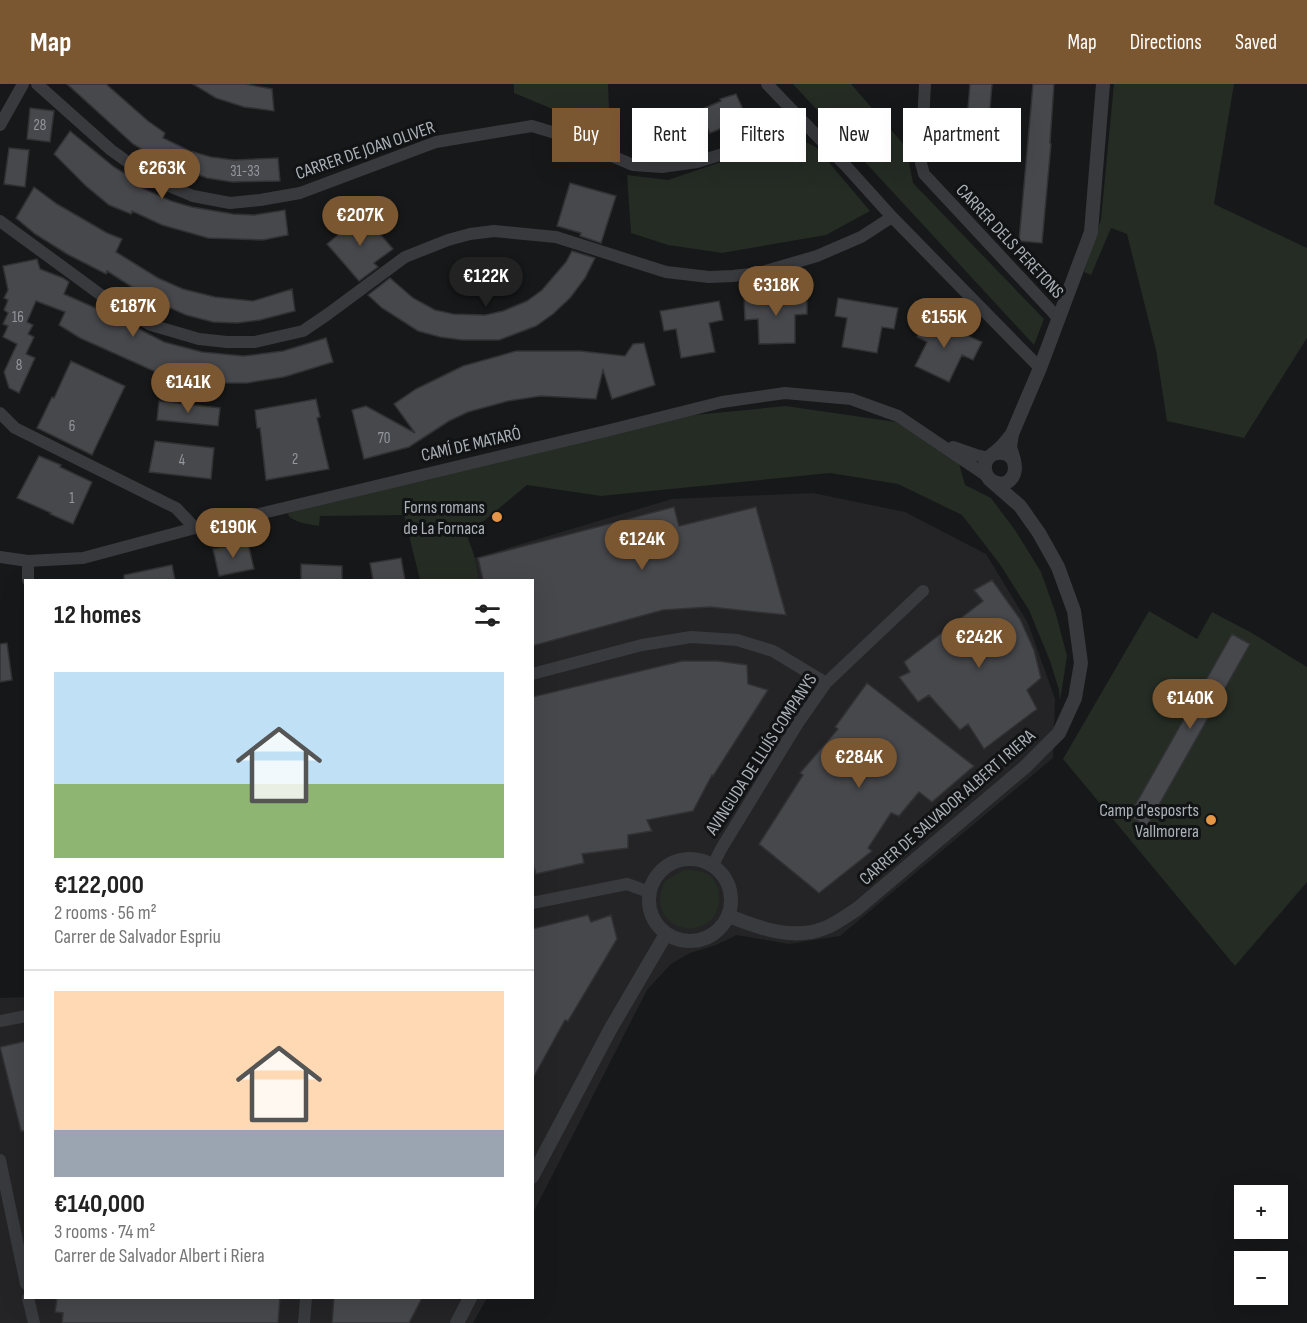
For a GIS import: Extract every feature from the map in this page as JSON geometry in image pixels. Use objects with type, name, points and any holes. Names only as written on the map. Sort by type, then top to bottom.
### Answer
[{"type":"street","points":[[0,125],[23,84]]},
{"type":"street","name":"CARRER DE JOAN OLIVER","points":[[37,84],[111,150],[150,178],[193,196],[230,203],[300,193],[436,142],[532,126],[565,136],[633,165],[662,167],[698,162],[720,155]]},
{"type":"street","points":[[767,84],[790,108]]},
{"type":"street","name":"CARRER DELS PERETONS","points":[[926,84],[921,163],[924,174],[1059,319]]},
{"type":"street","points":[[991,456],[1005,453],[1010,456],[1014,467],[1012,478],[1005,483],[997,483],[988,477],[985,466],[991,456],[1012,434],[1040,368],[1091,232],[1103,84]]},
{"type":"street","points":[[806,125],[892,217],[1040,368]]},
{"type":"street","points":[[0,221],[101,295],[151,325],[199,339],[255,342],[303,331],[405,257],[470,234],[494,231],[556,237],[666,272],[709,277],[759,273],[817,256],[861,237],[892,217]]},
{"type":"street","name":"CAMÍ DE MATARÓ","points":[[0,557],[28,561],[82,558],[195,528],[722,402],[785,393],[851,399],[898,416],[988,477]]},
{"type":"street","points":[[0,413],[15,428],[176,508],[195,528]]},
{"type":"street","name":"CARRER DE SALVADOR ALBERT I RIERA","points":[[1012,434],[1010,447],[1020,506]]},
{"type":"street","name":"CAMÍ DE MATARÓ","points":[[943,445],[976,455],[991,456]]},
{"type":"street","name":"CARRER DE SALVADOR ALBERT I RIERA","points":[[729,916],[763,929],[785,933],[806,933],[823,929],[839,921],[857,909],[1025,767],[1059,733],[1076,698],[1081,663],[1074,611],[1058,567],[1039,533],[1020,506],[988,477]]},
{"type":"street","points":[[28,561],[28,579]]},
{"type":"street","name":"AVINGUDA DE LLUÍS COMPANYS","points":[[713,865],[798,723],[826,683],[923,591]]},
{"type":"street","points":[[534,673],[642,645],[692,637],[736,640],[773,651],[826,683]]},
{"type":"street","points":[[689,858],[704,861],[713,865],[723,875],[730,888],[732,902],[729,916],[714,934],[701,940],[687,942],[680,940],[666,934],[656,924],[649,906],[649,892],[655,878],[665,867],[675,861],[689,858]]},
{"type":"street","points":[[534,903],[627,884],[649,892]]},
{"type":"street","points":[[534,1173],[610,1028],[666,934]]},
{"type":"street","points":[[0,1021],[24,1016]]},
{"type":"street","points":[[0,1160],[24,1274]]},
{"type":"street","points":[[28,1299],[34,1323]]},
{"type":"street","points":[[304,1323],[306,1299]]},
{"type":"street","points":[[457,1323],[469,1299]]},
{"type":"shaded area","points":[[514,84],[608,84],[609,108],[552,109],[514,93]]},
{"type":"shaded area","points":[[793,84],[851,84],[872,108],[818,108],[818,111]]},
{"type":"shaded area","points":[[1114,84],[1234,84],[1214,204],[1307,248],[1307,338],[1244,438],[1167,421],[1156,350],[1127,234],[1111,228],[1091,275],[1084,272],[1101,219]]},
{"type":"shaded area","points":[[891,130],[903,144],[903,162],[909,162],[913,183],[1044,319],[1034,345],[865,162],[891,162]]},
{"type":"shaded area","points":[[806,142],[818,149],[818,162],[829,162],[870,211],[826,235],[722,253],[668,245],[631,233],[627,175],[668,180],[721,162],[806,162]]},
{"type":"shaded area","points":[[786,406],[896,422],[958,460],[965,485],[991,498],[1015,530],[1041,572],[1056,614],[1067,656],[1060,701],[1050,661],[1029,610],[999,563],[962,515],[898,484],[830,473],[601,496],[527,485],[467,535],[479,579],[420,579],[404,515],[320,516],[319,526],[298,521],[288,515],[684,416]]},
{"type":"shaded area","points":[[813,493],[905,512],[986,554],[1028,623],[1055,699],[1053,758],[840,936],[789,944],[737,935],[716,945],[690,953],[671,964],[647,990],[534,1211],[534,579],[479,579],[475,558],[672,499]]},
{"type":"shaded area","name":"Camp d'esposrts Vallmorera","points":[[1149,611],[1197,639],[1212,612],[1252,633],[1307,667],[1307,882],[1235,966],[1063,759]]},
{"type":"shaded area","points":[[684,870],[705,873],[713,879],[718,889],[718,905],[713,917],[704,925],[693,928],[681,927],[670,922],[663,912],[660,899],[665,881]]},
{"type":"shaded area","points":[[24,997],[24,1299],[486,1299],[473,1323],[0,1323],[0,998]]},
{"type":"building","points":[[67,84],[106,84],[165,133],[163,138],[190,151],[234,160],[278,158],[280,181],[232,182],[207,178],[161,161],[133,144]]},
{"type":"building","points":[[193,84],[245,84],[272,89],[274,111],[244,107],[216,98]]},
{"type":"building","points":[[970,84],[992,84],[990,108],[968,108]]},
{"type":"building","points":[[1033,84],[1054,84],[1042,243],[1019,241]]},
{"type":"building","points":[[736,94],[742,108],[720,108],[720,129],[710,133],[708,108],[705,108],[721,101],[720,99]]},
{"type":"building","points":[[30,108],[54,111],[50,142],[27,139]]},
{"type":"building","points":[[70,131],[114,167],[144,185],[142,188],[171,201],[233,214],[254,215],[285,210],[288,235],[263,240],[208,238],[162,225],[132,211],[131,214],[109,205],[54,154]]},
{"type":"building","points":[[9,148],[29,150],[25,187],[4,184]]},
{"type":"building","points":[[570,183],[616,196],[601,243],[580,236],[581,233],[557,226]]},
{"type":"building","points":[[34,187],[57,204],[107,233],[122,239],[116,252],[158,278],[183,289],[215,297],[253,301],[292,289],[295,311],[260,320],[237,323],[213,322],[186,315],[148,298],[149,296],[107,271],[106,274],[67,254],[35,234],[16,218]]},
{"type":"building","points":[[363,214],[393,249],[374,263],[378,267],[359,281],[327,244]]},
{"type":"building","points":[[572,251],[595,258],[585,278],[570,298],[536,326],[499,340],[462,340],[418,331],[382,308],[368,295],[390,278],[413,298],[435,310],[453,314],[485,315],[503,311],[527,301],[542,290],[566,262]]},
{"type":"building","points":[[37,259],[40,269],[69,282],[64,294],[164,342],[202,352],[244,356],[283,351],[326,338],[333,362],[284,377],[247,383],[205,383],[156,372],[80,338],[59,325],[65,312],[36,301],[27,322],[33,325],[28,334],[34,337],[26,354],[35,358],[19,393],[9,388],[4,372],[17,344],[3,337],[8,326],[3,324],[8,313],[4,310],[8,300],[4,298],[8,290],[3,266]]},
{"type":"building","points":[[807,295],[807,314],[795,315],[795,343],[759,344],[758,319],[745,320],[744,298]]},
{"type":"building","points":[[838,298],[898,308],[894,329],[882,327],[877,353],[842,347],[847,318],[835,316]]},
{"type":"building","points":[[719,301],[723,320],[709,323],[715,352],[681,358],[676,329],[664,331],[660,311]]},
{"type":"building","points":[[926,317],[982,342],[973,360],[962,355],[949,382],[915,366],[927,342],[917,337]]},
{"type":"building","points":[[644,343],[655,385],[612,399],[603,370],[596,399],[541,396],[508,401],[468,412],[449,421],[409,447],[364,459],[352,410],[366,406],[415,433],[394,404],[416,389],[463,366],[516,351],[580,351],[625,356],[633,344]]},
{"type":"building","points":[[71,361],[125,386],[92,455],[37,428]]},
{"type":"building","points":[[316,399],[320,417],[317,418],[329,469],[266,480],[260,428],[257,428],[255,410]]},
{"type":"building","points":[[159,401],[220,408],[218,426],[157,420]]},
{"type":"building","points":[[155,441],[214,448],[211,479],[149,472]]},
{"type":"building","points":[[39,456],[92,482],[73,524],[17,498]]},
{"type":"building","points":[[674,507],[679,526],[756,507],[786,615],[710,607],[663,610],[534,645],[534,579],[483,579],[478,558]]},
{"type":"building","points":[[248,543],[254,569],[219,576],[213,549]]},
{"type":"building","points":[[401,558],[405,579],[373,579],[370,563]]},
{"type":"building","points":[[301,564],[342,566],[342,579],[301,579]]},
{"type":"building","points":[[172,565],[175,579],[124,579],[124,575]]},
{"type":"building","points":[[992,580],[1020,619],[1034,650],[1041,678],[1027,690],[1037,709],[984,749],[968,724],[960,730],[929,695],[918,702],[899,677],[910,672],[904,662],[983,601],[974,590]]},
{"type":"building","points":[[1232,634],[1250,644],[1147,826],[1129,816]]},
{"type":"building","points":[[7,643],[12,680],[0,682],[0,644]]},
{"type":"building","points":[[682,661],[718,661],[747,665],[748,684],[768,690],[712,775],[693,811],[647,820],[652,831],[628,835],[628,848],[582,854],[584,863],[536,874],[534,868],[534,697]]},
{"type":"building","points":[[867,683],[974,766],[932,802],[919,792],[899,816],[891,813],[868,848],[872,851],[819,893],[759,844],[803,775],[800,773],[838,729],[835,727]]},
{"type":"building","points":[[588,915],[591,922],[611,915],[617,939],[568,1021],[565,1020],[534,1076],[534,928]]},
{"type":"building","points":[[24,1041],[24,1131],[21,1131],[0,1047]]},
{"type":"building","points":[[57,1299],[280,1299],[278,1323],[62,1323],[63,1313],[55,1312]]},
{"type":"building","points":[[334,1299],[421,1299],[409,1323],[332,1323]]},
{"type":"place","name":"Forns romans de La Fornaca","points":[[497,517]]},
{"type":"place","name":"Camp d'esposrts Vallmorera","points":[[1211,820]]}]
